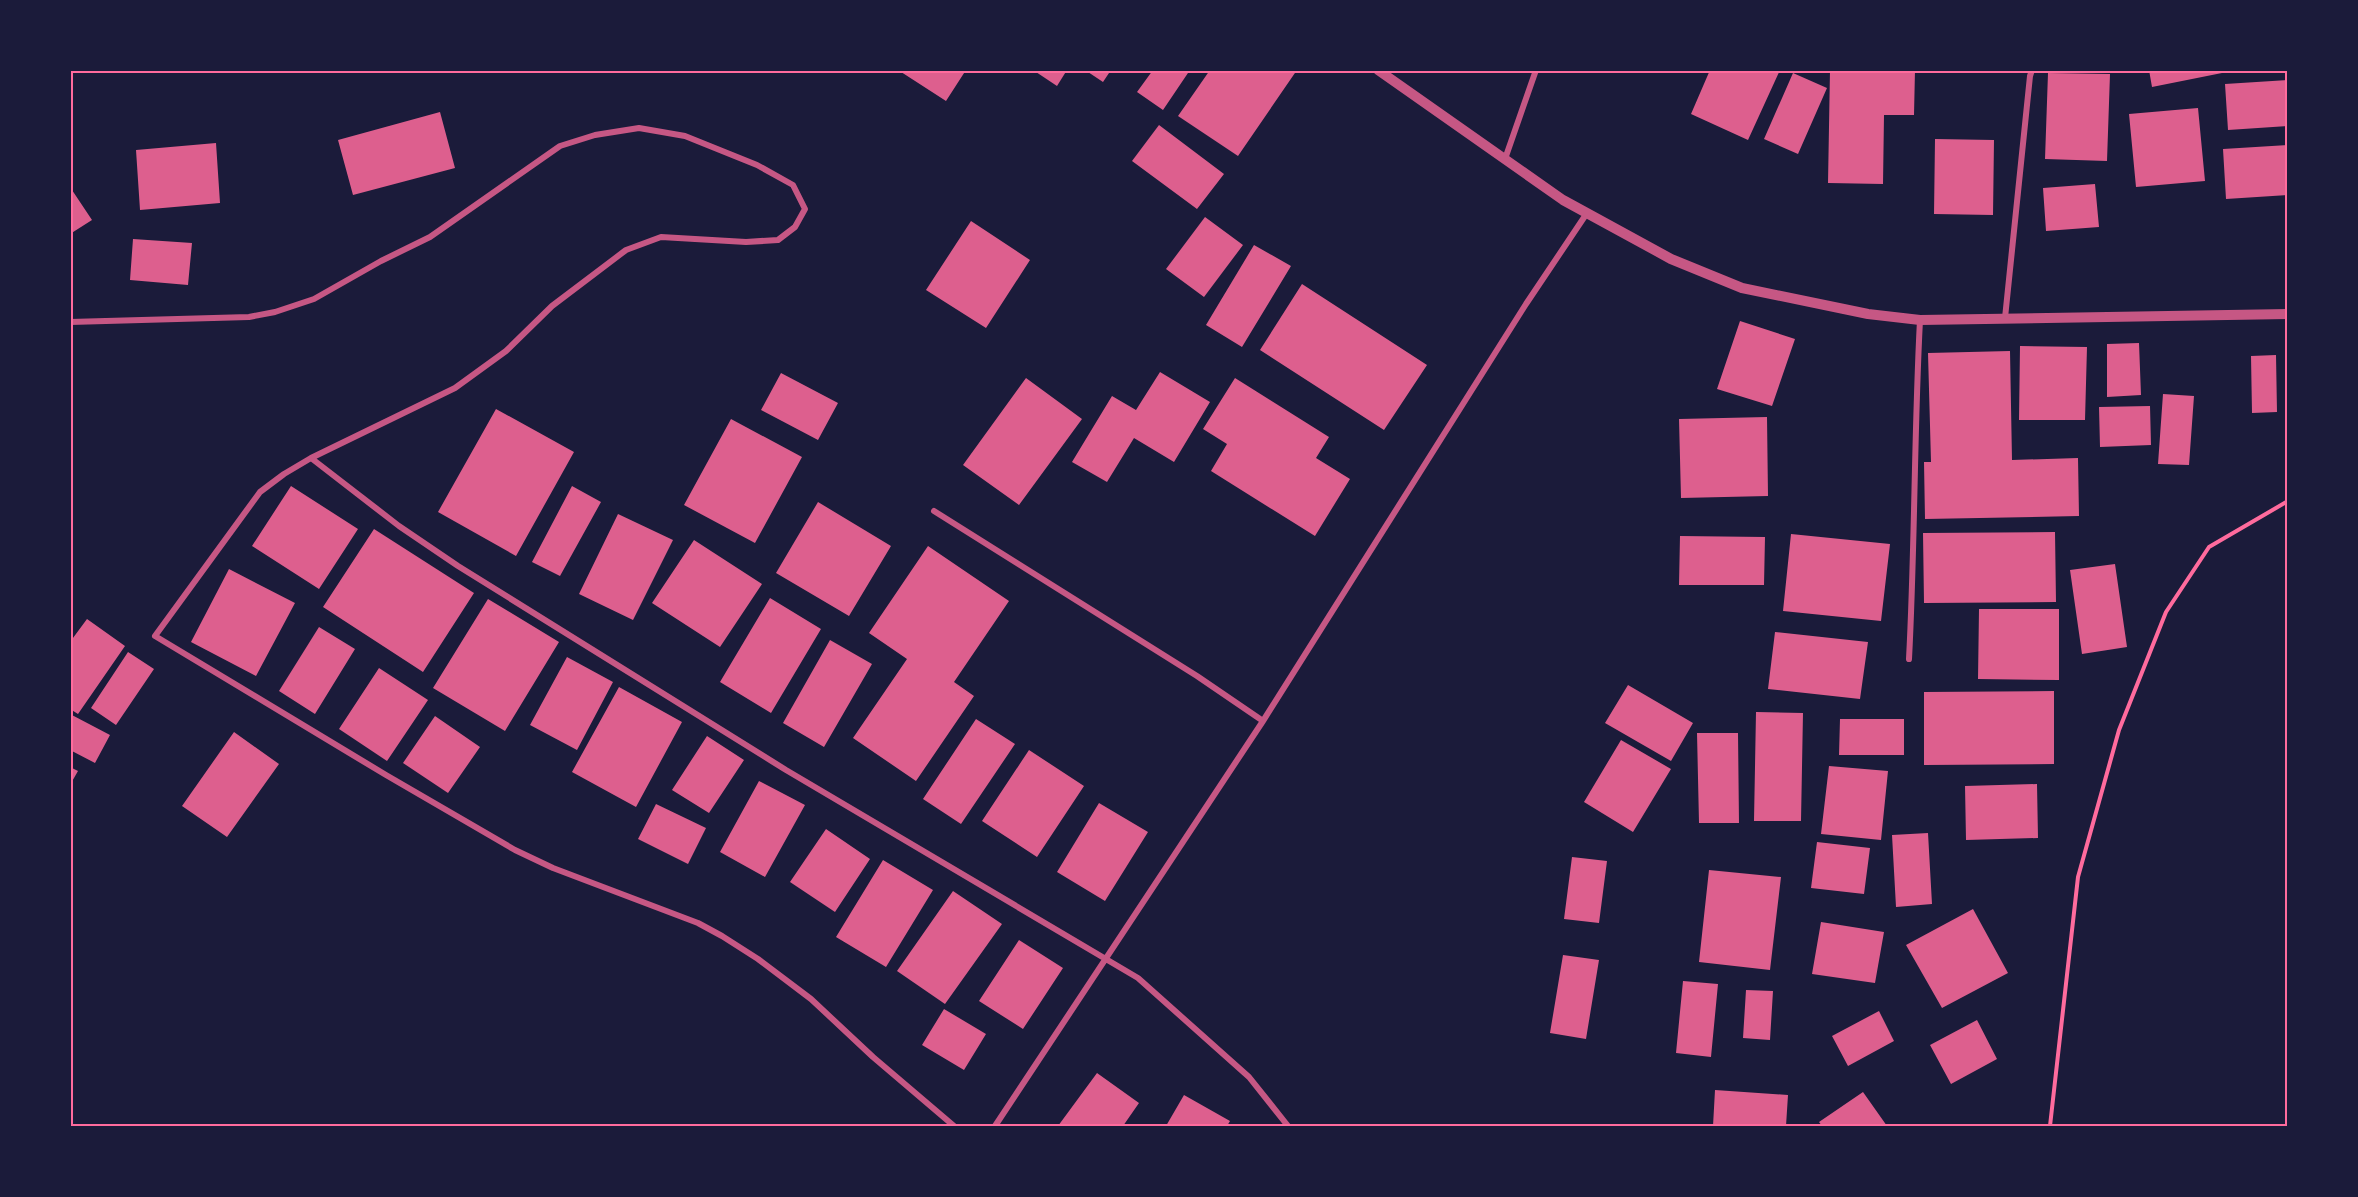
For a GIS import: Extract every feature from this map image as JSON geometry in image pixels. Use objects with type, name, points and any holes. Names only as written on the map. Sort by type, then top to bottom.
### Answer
[{"type":"street","points":[[1378,70],[1563,200],[1671,259],[1742,288],[1868,314],[1920,320],[2288,314]]},
{"type":"street","points":[[1505,159],[1536,70]]},
{"type":"street","points":[[2005,318],[2032,70]]},
{"type":"street","points":[[70,322],[249,317],[275,312],[314,299],[381,261],[430,237],[560,146],[595,135],[639,128],[685,135],[757,165],[793,185],[805,209],[795,227],[778,240],[746,242],[661,237],[626,250],[552,306],[506,351],[455,388],[311,458],[284,474],[260,492],[155,636],[386,776],[515,850],[553,868],[698,923],[722,936],[758,959],[811,999],[873,1057],[954,1126]]},
{"type":"street","points":[[995,1126],[1263,722],[1526,304],[1587,213]]},
{"type":"street","points":[[1909,659],[1913,584],[1914,429],[1920,320]]},
{"type":"street","points":[[311,458],[399,526],[458,566],[786,770],[1138,978],[1249,1077],[1288,1126]]},
{"type":"street","points":[[934,511],[1197,676],[1263,722]]},
{"type":"path","points":[[2050,1126],[2078,877],[2119,730],[2166,612],[2209,547],[2288,501]]},
{"type":"building","points":[[898,70],[966,70],[946,101]]},
{"type":"building","points":[[1033,70],[1067,70],[1057,86]]},
{"type":"building","points":[[1085,70],[1111,70],[1103,82]]},
{"type":"building","points":[[1153,70],[1190,70],[1163,110],[1137,92]]},
{"type":"building","points":[[1210,70],[1297,70],[1238,156],[1178,116]]},
{"type":"building","points":[[1710,70],[1780,70],[1748,140],[1691,114]]},
{"type":"building","points":[[1830,70],[1915,70],[1914,115],[1884,115],[1883,184],[1828,183]]},
{"type":"building","points":[[2149,70],[2227,70],[2227,72],[2152,87]]},
{"type":"building","points":[[1793,73],[1827,88],[1798,154],[1764,139]]},
{"type":"building","points":[[2048,73],[2110,74],[2107,161],[2045,159]]},
{"type":"building","points":[[2288,80],[2288,126],[2228,130],[2225,84]]},
{"type":"building","points":[[2198,108],[2205,181],[2136,187],[2129,114]]},
{"type":"building","points":[[440,112],[455,168],[353,195],[338,140]]},
{"type":"building","points":[[1159,125],[1224,174],[1197,209],[1132,161]]},
{"type":"building","points":[[1935,139],[1994,140],[1993,215],[1934,214]]},
{"type":"building","points":[[216,143],[220,203],[140,210],[136,150]]},
{"type":"building","points":[[2288,145],[2288,195],[2226,199],[2223,149]]},
{"type":"building","points":[[2095,184],[2099,227],[2046,231],[2043,188]]},
{"type":"building","points":[[70,187],[92,220],[70,234]]},
{"type":"building","points":[[1205,217],[1243,245],[1204,297],[1166,269]]},
{"type":"building","points":[[971,221],[1030,260],[986,328],[926,290]]},
{"type":"building","points":[[133,239],[192,243],[188,285],[130,280]]},
{"type":"building","points":[[1254,245],[1291,266],[1242,347],[1206,325]]},
{"type":"building","points":[[1302,284],[1427,365],[1384,430],[1260,350]]},
{"type":"building","points":[[1740,321],[1795,339],[1772,406],[1717,389]]},
{"type":"building","points":[[2139,343],[2141,395],[2107,397],[2107,344]]},
{"type":"building","points":[[2020,346],[2087,347],[2085,420],[2019,420]]},
{"type":"building","points":[[2010,351],[2012,460],[2078,458],[2079,516],[1925,519],[1924,462],[1931,462],[1928,353]]},
{"type":"building","points":[[2276,355],[2277,412],[2252,413],[2251,356]]},
{"type":"building","points":[[1160,372],[1210,402],[1174,462],[1134,438],[1107,482],[1072,462],[1112,396],[1136,410]]},
{"type":"building","points":[[781,373],[838,403],[818,440],[761,410]]},
{"type":"building","points":[[1026,378],[1082,419],[1019,505],[963,465]]},
{"type":"building","points":[[1235,378],[1329,437],[1316,458],[1350,479],[1315,536],[1211,471],[1227,444],[1203,429]]},
{"type":"building","points":[[2163,394],[2194,396],[2189,465],[2158,464]]},
{"type":"building","points":[[2150,406],[2151,445],[2100,447],[2099,407]]},
{"type":"building","points":[[496,409],[574,452],[516,556],[438,512]]},
{"type":"building","points":[[1767,417],[1768,496],[1681,498],[1679,419]]},
{"type":"building","points":[[731,419],[802,457],[755,543],[684,505]]},
{"type":"building","points":[[291,486],[358,529],[319,589],[252,546]]},
{"type":"building","points":[[572,486],[601,502],[560,576],[532,562]]},
{"type":"building","points":[[818,502],[891,546],[849,616],[776,573]]},
{"type":"building","points":[[618,514],[673,540],[633,620],[579,594]]},
{"type":"building","points":[[374,529],[474,593],[423,672],[323,607]]},
{"type":"building","points":[[2055,532],[2056,602],[1924,603],[1923,533]]},
{"type":"building","points":[[1791,534],[1890,544],[1881,621],[1783,611]]},
{"type":"building","points":[[1680,536],[1765,537],[1764,585],[1679,585]]},
{"type":"building","points":[[694,540],[762,584],[720,647],[652,603]]},
{"type":"building","points":[[928,546],[1009,601],[954,682],[974,696],[916,781],[853,738],[907,659],[869,633]]},
{"type":"building","points":[[2115,564],[2127,647],[2082,654],[2070,570]]},
{"type":"building","points":[[229,569],[295,603],[256,676],[191,642]]},
{"type":"building","points":[[770,598],[821,629],[771,713],[720,682]]},
{"type":"building","points":[[488,599],[559,642],[505,731],[433,688]]},
{"type":"building","points":[[1979,609],[2059,609],[2059,680],[1978,679]]},
{"type":"building","points":[[87,619],[125,646],[78,714],[70,709],[70,642]]},
{"type":"building","points":[[319,627],[355,649],[315,714],[279,691]]},
{"type":"building","points":[[1775,632],[1868,642],[1860,699],[1768,689]]},
{"type":"building","points":[[830,640],[872,664],[824,747],[783,723]]},
{"type":"building","points":[[128,652],[154,669],[116,725],[91,708]]},
{"type":"building","points":[[567,657],[613,682],[577,750],[530,725]]},
{"type":"building","points":[[379,668],[428,700],[387,761],[339,729]]},
{"type":"building","points":[[1628,685],[1693,723],[1671,761],[1605,723]]},
{"type":"building","points":[[619,687],[682,722],[636,807],[572,772]]},
{"type":"building","points":[[2054,691],[2054,764],[1924,765],[1924,692]]},
{"type":"building","points":[[1756,712],[1803,713],[1801,821],[1754,821]]},
{"type":"building","points":[[70,714],[110,735],[95,763],[70,750]]},
{"type":"building","points":[[435,716],[480,747],[448,793],[403,763]]},
{"type":"building","points":[[976,719],[1015,744],[961,824],[923,799]]},
{"type":"building","points":[[1840,719],[1904,719],[1904,755],[1839,755]]},
{"type":"building","points":[[234,732],[279,764],[227,837],[182,806]]},
{"type":"building","points":[[1697,733],[1738,733],[1739,823],[1699,823]]},
{"type":"building","points":[[707,736],[744,760],[709,813],[672,790]]},
{"type":"building","points":[[1621,740],[1671,769],[1633,832],[1584,802]]},
{"type":"building","points":[[1029,750],[1084,786],[1037,857],[982,821]]},
{"type":"building","points":[[1829,766],[1888,771],[1881,840],[1821,834]]},
{"type":"building","points":[[70,767],[78,771],[70,785]]},
{"type":"building","points":[[759,781],[805,805],[765,877],[720,852]]},
{"type":"building","points":[[2037,784],[2038,838],[1966,840],[1965,786]]},
{"type":"building","points":[[1099,803],[1148,832],[1105,901],[1057,872]]},
{"type":"building","points":[[656,804],[706,828],[688,864],[638,839]]},
{"type":"building","points":[[826,829],[870,859],[835,912],[790,882]]},
{"type":"building","points":[[1928,833],[1932,904],[1896,907],[1892,835]]},
{"type":"building","points":[[1817,842],[1870,848],[1864,894],[1811,888]]},
{"type":"building","points":[[1572,857],[1607,861],[1599,923],[1564,919]]},
{"type":"building","points":[[883,860],[933,890],[886,967],[836,937]]},
{"type":"building","points":[[1709,870],[1781,877],[1770,970],[1699,962]]},
{"type":"building","points":[[953,891],[1002,924],[945,1004],[897,971]]},
{"type":"building","points":[[1973,909],[2008,973],[1942,1008],[1906,945]]},
{"type":"building","points":[[1821,922],[1884,932],[1875,983],[1812,974]]},
{"type":"building","points":[[1019,940],[1063,968],[1023,1029],[979,1001]]},
{"type":"building","points":[[1563,955],[1599,960],[1586,1039],[1550,1033]]},
{"type":"building","points":[[1683,981],[1718,984],[1711,1057],[1676,1053]]},
{"type":"building","points":[[1746,990],[1773,991],[1770,1040],[1743,1038]]},
{"type":"building","points":[[944,1009],[986,1034],[964,1070],[922,1045]]},
{"type":"building","points":[[1879,1011],[1894,1041],[1848,1066],[1832,1036]]},
{"type":"building","points":[[1977,1020],[1997,1059],[1951,1084],[1930,1045]]},
{"type":"building","points":[[1097,1073],[1139,1103],[1123,1126],[1058,1126]]},
{"type":"building","points":[[1715,1090],[1788,1095],[1786,1126],[1713,1126]]},
{"type":"building","points":[[1863,1092],[1887,1126],[1822,1126],[1819,1122]]},
{"type":"building","points":[[1184,1095],[1230,1121],[1227,1126],[1166,1126]]}]
